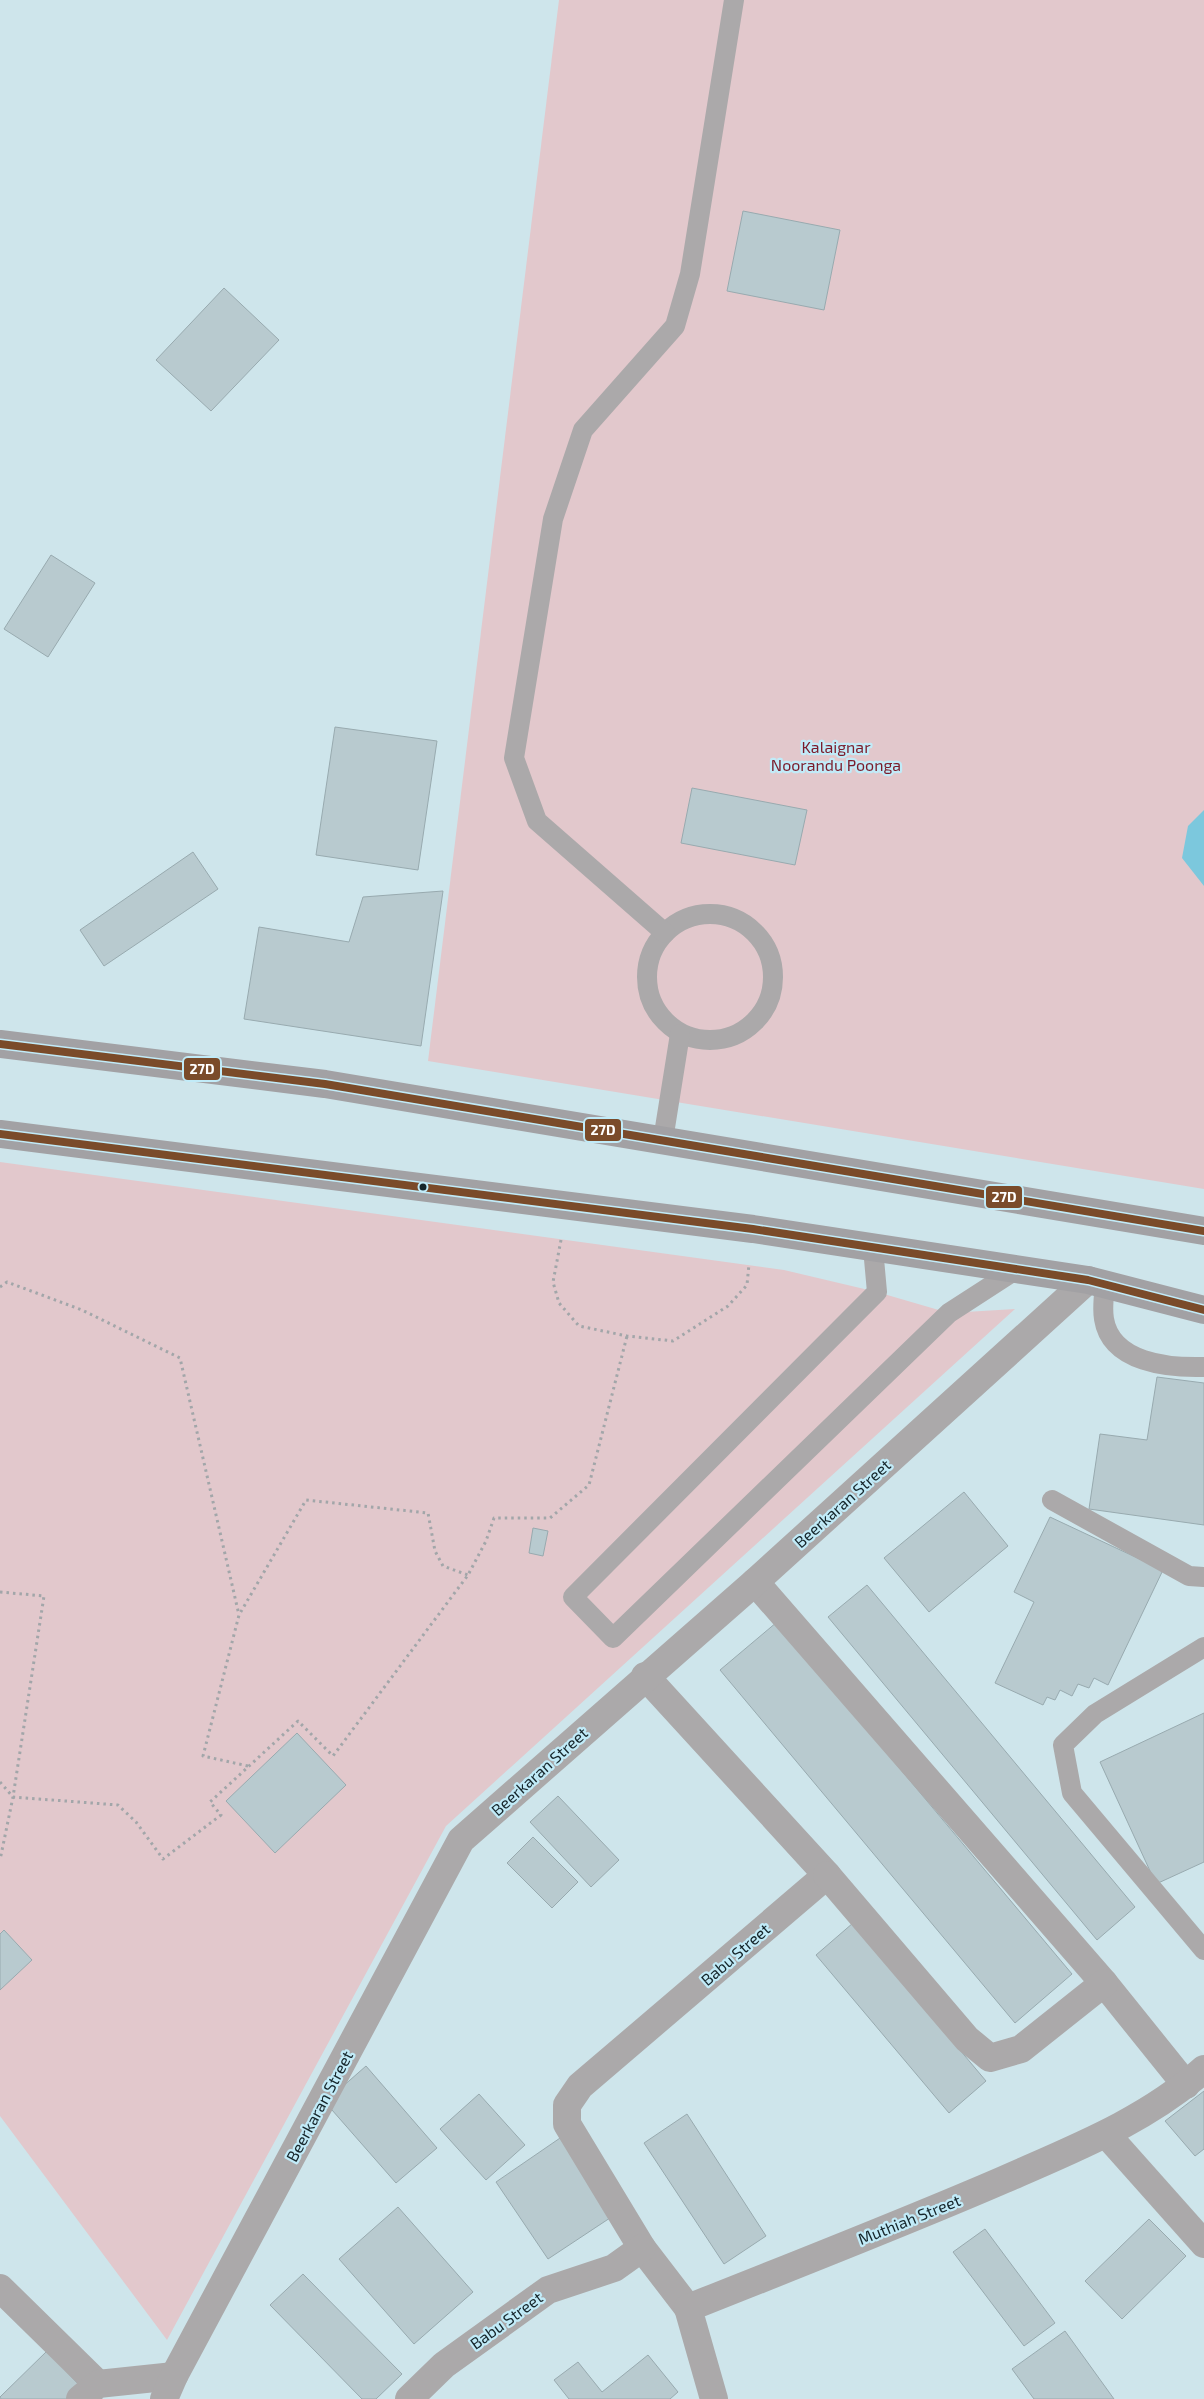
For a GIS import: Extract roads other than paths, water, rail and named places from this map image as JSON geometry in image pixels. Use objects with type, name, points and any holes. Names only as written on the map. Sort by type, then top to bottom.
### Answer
[{"type":"main road","points":[[0,1044],[325,1084],[1204,1232]]},
{"type":"main road","points":[[0,1134],[753,1229],[1017,1268],[1096,1282],[1204,1310]]},
{"type":"street","name":"Beerkaran Street","points":[[169,2388],[461,1840],[1096,1282]]},
{"type":"street","points":[[755,1582],[1104,1983],[1195,2077]]},
{"type":"street","points":[[646,1676],[827,1875],[966,2039],[990,2058],[1021,2049],[1104,1983]]},
{"type":"street","name":"Babu Street","points":[[688,2308],[642,2248],[567,2124],[567,2105],[580,2086],[827,1875]]},
{"type":"street","name":"Muthiah Street","points":[[688,2308],[958,2200],[1106,2135],[1195,2077]]},
{"type":"street","points":[[1106,2135],[1204,2244]]},
{"type":"street","name":"Babu Street","points":[[409,2399],[444,2366],[548,2290],[614,2268],[642,2248]]},
{"type":"street","points":[[0,2288],[89,2391],[169,2388]]},
{"type":"street","points":[[688,2308],[714,2399]]},
{"type":"lane","points":[[664,933],[537,821],[514,758],[553,519],[583,430],[675,326],[688,283],[734,0]]},
{"type":"lane","points":[[700,915],[720,915],[738,920],[754,933],[766,948],[772,967],[772,987],[766,1006],[754,1022],[738,1034],[719,1040],[699,1040],[680,1034],[665,1022],[653,1006],[647,988],[647,968],[653,949],[664,933],[681,921],[700,915]]},
{"type":"lane","points":[[663,1140],[680,1034]]},
{"type":"lane","points":[[873,1248],[877,1292],[573,1597],[613,1638],[949,1313],[1017,1268]]},
{"type":"lane","points":[[1096,1282],[1104,1320],[1114,1341],[1126,1353],[1166,1366],[1204,1368]]},
{"type":"lane","points":[[1052,1500],[1190,1576],[1204,1577]]},
{"type":"lane","points":[[1204,1647],[1095,1714],[1063,1746],[1072,1793],[1204,1950]]},
{"type":"water","points":[[1204,810],[1204,886],[1182,858],[1188,826]]},
{"type":"park label","name":"Kalaignar Noorandu Poonga","points":[[836,755]]}]
